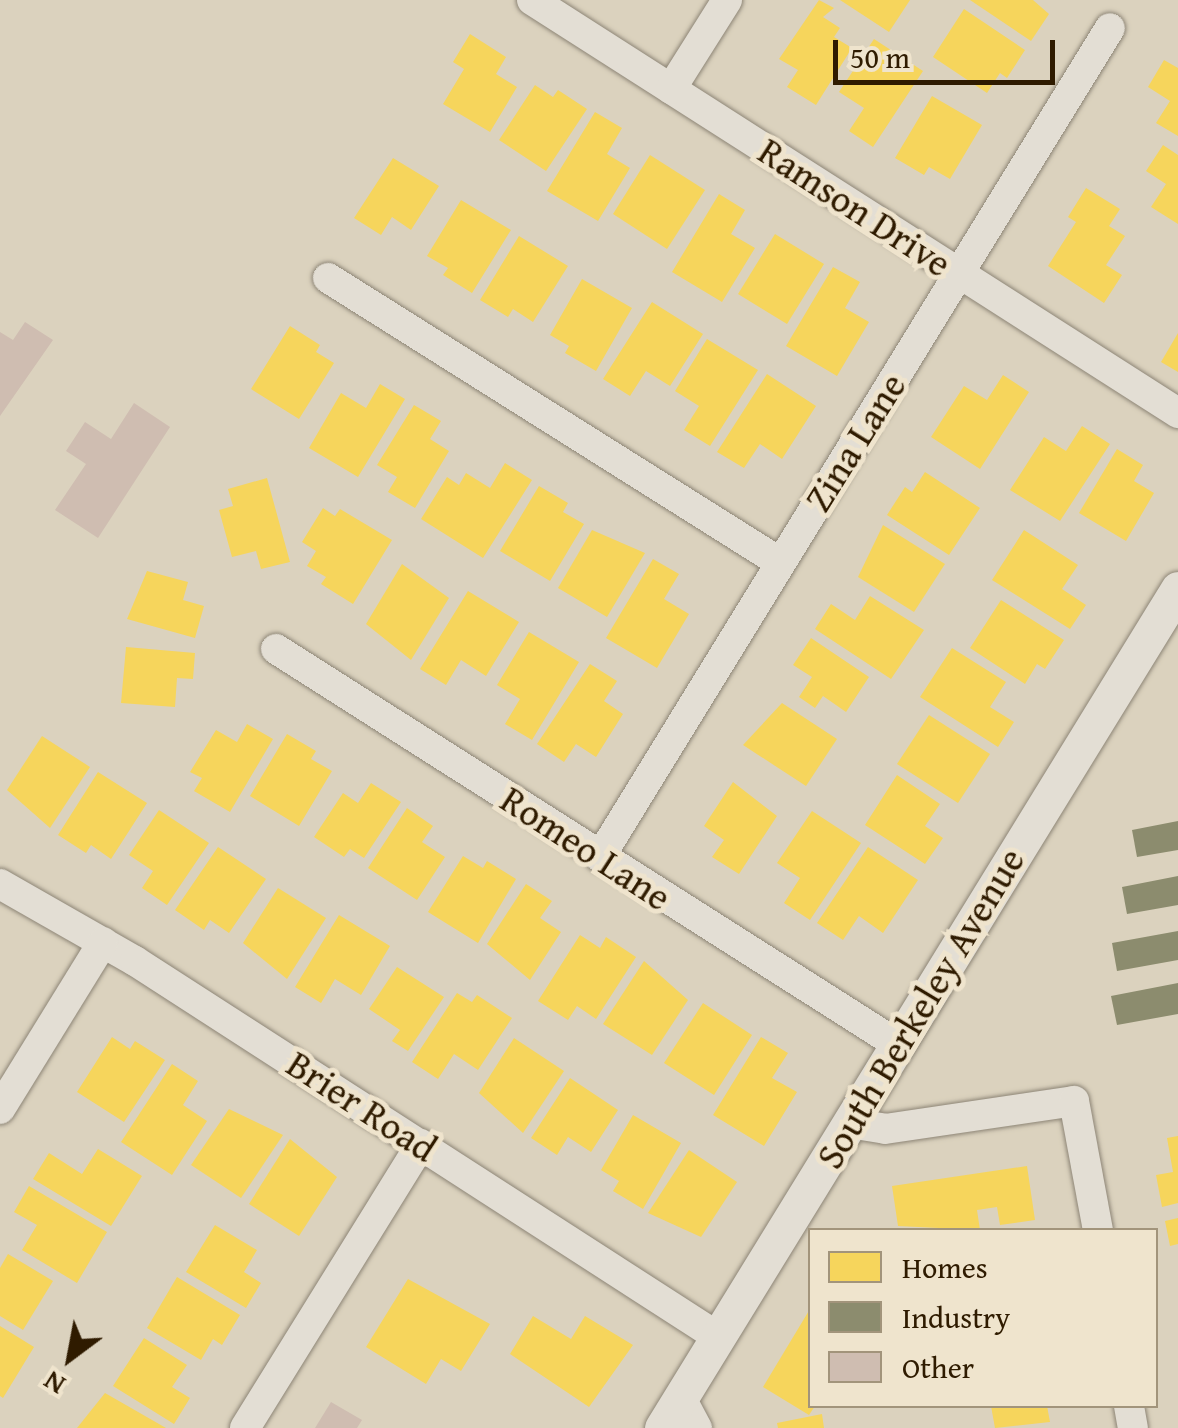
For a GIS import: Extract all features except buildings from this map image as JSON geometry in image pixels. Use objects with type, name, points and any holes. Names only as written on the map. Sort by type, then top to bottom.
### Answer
[{"type":"street","name":"Ramson Drive","points":[[532,0],[1178,413]]},
{"type":"street","points":[[671,89],[727,0]]},
{"type":"street","name":"Zina Lane","points":[[600,857],[1110,28]]},
{"type":"street","points":[[328,278],[781,563]]},
{"type":"street","name":"South Berkeley Avenue","points":[[680,1418],[718,1338],[1178,589]]},
{"type":"street","name":"Romeo Lane","points":[[276,649],[897,1044]]},
{"type":"street","name":"Brier Road","points":[[0,884],[104,942],[718,1338]]},
{"type":"street","points":[[0,1109],[104,942]]},
{"type":"street","points":[[849,1124],[885,1129],[1074,1101],[1098,1228]]},
{"type":"street","points":[[245,1428],[421,1144]]}]
